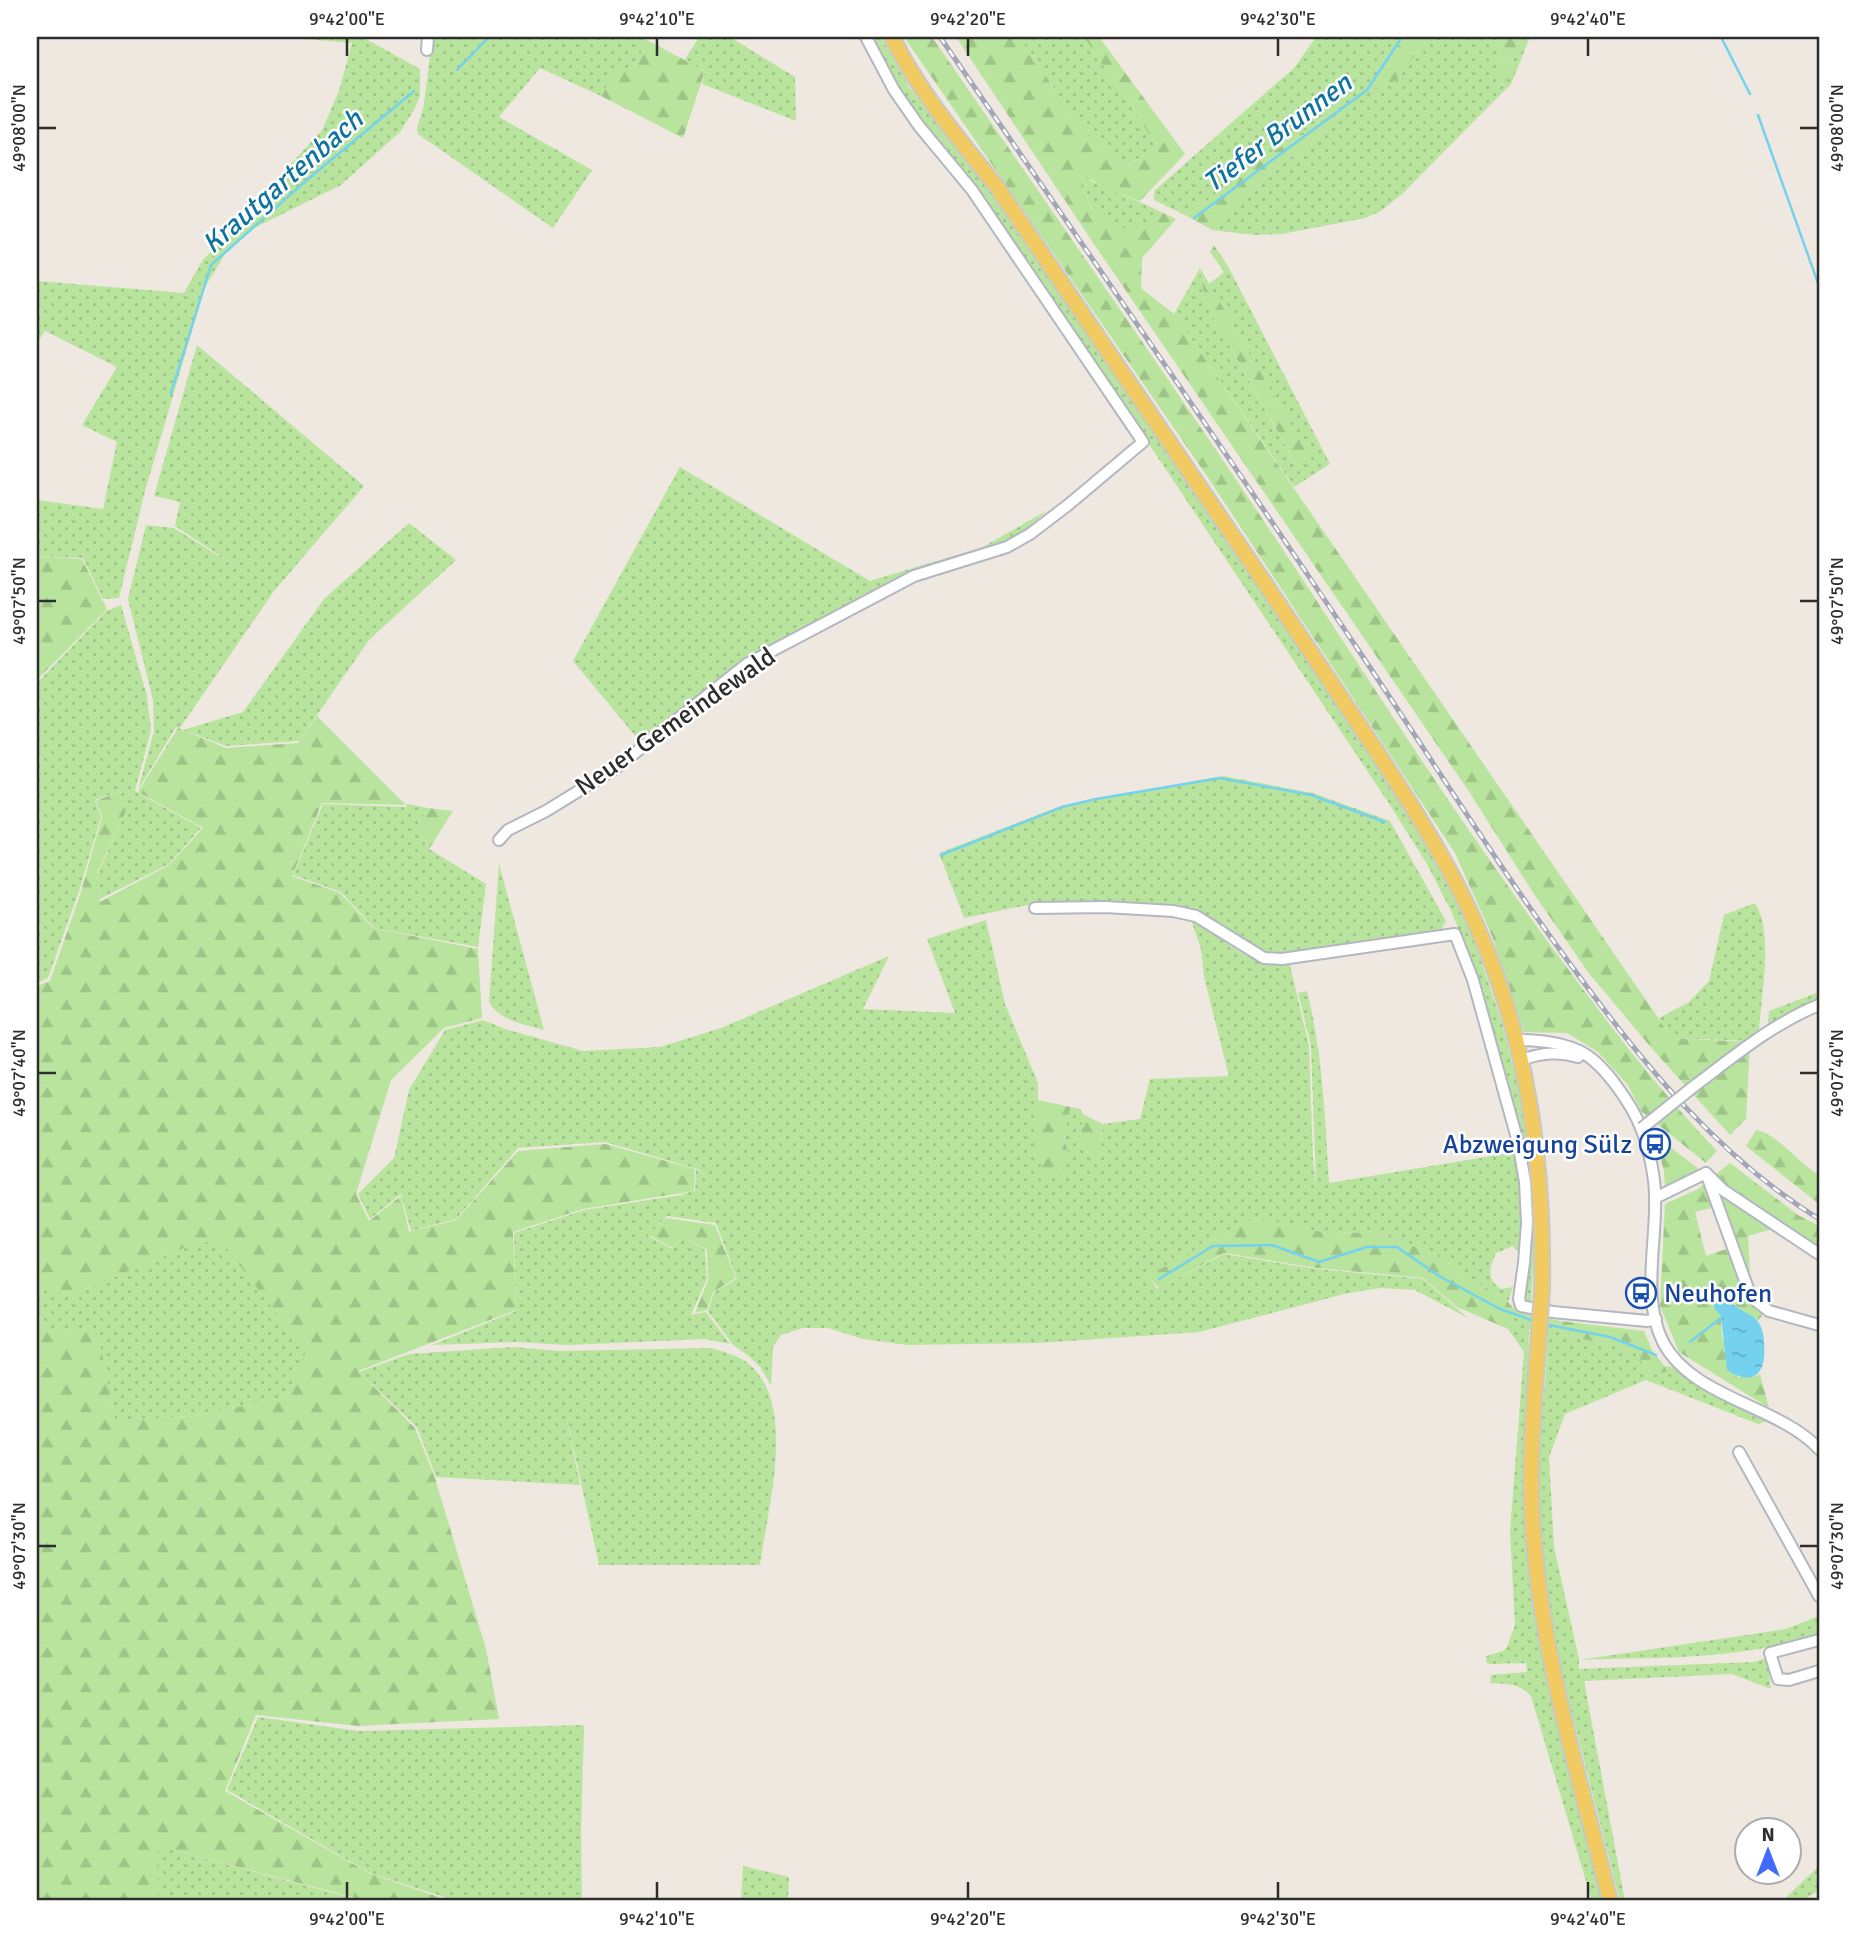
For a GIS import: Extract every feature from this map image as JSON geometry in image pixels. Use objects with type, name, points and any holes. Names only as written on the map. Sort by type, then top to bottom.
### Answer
[{"type":"main road","points":[[891,37],[905,63],[946,123],[997,187],[1420,817],[1478,927],[1507,1006],[1516,1040],[1539,1164],[1543,1226],[1542,1290],[1532,1476],[1534,1542],[1541,1604],[1570,1748],[1611,1901]]},
{"type":"street","points":[[427,50],[428,37]]},
{"type":"street","name":"Neuer Gemeindewald","points":[[499,840],[508,830],[546,811],[616,768],[747,664],[914,576],[1007,547],[1030,534],[1068,505],[1143,442],[972,190],[919,126],[894,90],[866,37]]},
{"type":"street","points":[[1035,908],[1105,907],[1173,911],[1196,916],[1264,958],[1282,959],[1455,934],[1476,994],[1518,1142],[1525,1182],[1527,1223],[1519,1299],[1521,1306],[1553,1312],[1647,1321],[1656,1319]]},
{"type":"street","points":[[1642,1128],[1763,1034],[1789,1018],[1819,1005]]},
{"type":"street","points":[[1516,1040],[1547,1041],[1590,1057],[1627,1102],[1642,1128],[1655,1198],[1652,1291],[1662,1340],[1673,1357],[1711,1386],[1799,1432],[1819,1449]]},
{"type":"street","points":[[1521,1060],[1547,1053],[1564,1053],[1600,1067]]},
{"type":"street","points":[[1655,1198],[1706,1173]]},
{"type":"street","points":[[1706,1173],[1723,1189],[1819,1254]]},
{"type":"street","points":[[1706,1173],[1751,1297],[1769,1311],[1819,1325]]},
{"type":"street","points":[[1739,1452],[1819,1596]]},
{"type":"street","points":[[1819,1640],[1770,1653],[1779,1679],[1789,1680],[1819,1671]]},
{"type":"green space","points":[[281,37],[364,38],[420,69],[420,96],[400,132],[341,185],[254,228],[225,254],[205,287],[145,491],[119,598],[103,599],[83,558],[37,556],[37,500],[103,509],[117,442],[82,425],[117,367],[45,331],[37,343],[37,281],[184,293],[202,261],[322,130],[339,91],[352,43]]},
{"type":"green space","points":[[432,37],[640,37],[647,40],[634,69],[619,67],[601,96],[540,68],[499,117],[592,170],[553,228],[418,134]]},
{"type":"green space","points":[[699,37],[730,37],[795,77],[796,121],[702,84],[705,71],[684,61]]},
{"type":"green space","points":[[870,37],[881,37],[910,88],[936,123],[972,162],[1059,288],[1415,818],[1454,886],[1502,1023],[1531,1140],[1535,1228],[1531,1302],[1526,1300],[1531,1213],[1528,1166],[1470,956],[1427,864],[996,215],[940,140],[908,106]]},
{"type":"green space","points":[[904,37],[932,37],[1215,448],[1492,864],[1615,1031],[1674,1104],[1717,1151],[1706,1163],[1641,1111],[1628,1085],[1598,1052],[1567,1033],[1524,1032],[1492,936],[1455,853],[1207,476]]},
{"type":"green space","points":[[956,37],[1019,37],[1085,133],[1127,166],[1158,147],[1084,37],[1099,37],[1185,154],[1140,201],[1080,177],[1092,210],[1128,230],[1157,219],[1161,212],[1176,219],[1142,258],[1141,288],[1174,314],[1672,1038],[1750,1042],[1746,1119],[1730,1135],[1654,1051],[1588,972],[1534,894],[1468,790],[1098,250]]},
{"type":"green space","points":[[1019,37],[1084,37],[1158,147],[1126,166],[1085,133]]},
{"type":"green space","points":[[1316,37],[1404,37],[1370,90],[1397,80],[1428,37],[1503,37],[1498,54],[1500,87],[1506,81],[1520,37],[1530,37],[1511,84],[1402,194],[1381,211],[1365,218],[1282,234],[1255,235],[1212,230],[1270,173],[1332,126],[1323,118],[1187,216],[1154,200],[1154,191],[1294,68]]},
{"type":"green space","points":[[1404,37],[1428,37],[1397,80],[1369,91]]},
{"type":"green space","points":[[1503,37],[1520,37],[1506,81],[1499,87],[1498,54]]},
{"type":"green space","points":[[647,40],[705,71],[683,138],[601,96],[619,67],[634,69]]},
{"type":"green space","points":[[1323,118],[1332,126],[1270,173],[1212,230],[1187,216],[1257,163]]},
{"type":"green space","points":[[1079,176],[1161,212],[1157,219],[1128,231],[1093,211]]},
{"type":"green space","points":[[1214,245],[1229,268],[1330,464],[1294,487],[1174,314],[1200,268],[1205,302],[1295,463],[1308,455],[1209,284],[1224,272],[1210,252]]},
{"type":"green space","points":[[1200,268],[1309,456],[1296,464],[1205,302]]},
{"type":"green space","points":[[197,345],[364,486],[274,591],[180,728],[176,727],[138,790],[154,731],[153,700],[128,599],[146,525],[174,528],[240,569],[175,526],[180,502],[154,496]]},
{"type":"green space","points":[[680,467],[870,581],[983,547],[1046,511],[1016,539],[927,567],[875,589],[755,655],[749,654],[642,744],[573,661]]},
{"type":"green space","points":[[409,523],[456,560],[369,640],[299,741],[226,746],[183,730],[243,712],[324,599]]},
{"type":"green space","points":[[37,556],[82,559],[107,609],[37,680]]},
{"type":"green space","points":[[121,605],[147,696],[151,730],[135,791],[201,828],[169,864],[100,899],[97,875],[126,811],[120,791],[95,800],[101,817],[79,891],[48,978],[37,983],[37,683],[106,611]]},
{"type":"green space","points":[[317,716],[406,805],[322,803],[292,876],[340,893],[373,928],[478,949],[482,1018],[444,1028],[391,1080],[356,1194],[369,1221],[401,1196],[409,1232],[456,1220],[518,1151],[605,1144],[695,1169],[694,1191],[583,1209],[513,1232],[516,1310],[358,1371],[415,1428],[435,1478],[486,1649],[499,1719],[358,1726],[256,1715],[225,1791],[369,1873],[450,1901],[367,1901],[158,1846],[158,1901],[37,1901],[37,1323],[44,1330],[98,1333],[115,1420],[194,1416],[286,1397],[306,1352],[225,1246],[201,1241],[73,1294],[39,1289],[37,1292],[37,986],[50,981],[80,895],[102,817],[96,801],[120,791],[126,811],[97,873],[100,902],[169,865],[203,828],[138,792],[178,728],[226,748],[298,743]]},
{"type":"green space","points":[[1223,776],[1313,793],[1390,821],[1446,921],[1441,930],[1272,954],[1252,950],[1194,910],[1140,903],[1033,904],[964,918],[939,853],[1061,806]]},
{"type":"green space","points":[[323,804],[406,807],[407,804],[428,808],[417,826],[429,849],[486,884],[478,947],[374,928],[341,892],[293,875]]},
{"type":"green space","points":[[428,808],[453,811],[429,849],[417,826]]},
{"type":"green space","points":[[499,864],[544,1030],[506,1018],[489,1002]]},
{"type":"green space","points":[[1755,903],[1761,915],[1765,947],[1759,1031],[1753,1041],[1672,1038],[1659,1018],[1689,1002],[1709,981],[1724,915]]},
{"type":"green space","points":[[986,920],[1005,1004],[1038,1083],[1038,1160],[1068,1151],[1063,1137],[1071,1107],[1080,1109],[1084,1115],[1080,1139],[1088,1154],[1100,1159],[1103,1124],[1140,1119],[1150,1079],[1229,1076],[1204,977],[1201,949],[1191,920],[1251,957],[1263,962],[1289,961],[1309,1046],[1316,1185],[1311,1046],[1298,993],[1307,991],[1320,1063],[1329,1183],[1516,1152],[1521,1175],[1520,1253],[1513,1246],[1496,1253],[1490,1273],[1501,1289],[1513,1287],[1508,1302],[1434,1254],[1379,1232],[1326,1233],[1279,1222],[1246,1221],[1149,1276],[1157,1289],[1224,1254],[1317,1269],[1423,1279],[1468,1318],[1415,1290],[1381,1288],[1348,1293],[1199,1332],[1039,1343],[907,1345],[863,1339],[828,1328],[803,1328],[781,1335],[773,1347],[771,1386],[761,1368],[733,1345],[708,1311],[714,1292],[737,1279],[716,1223],[667,1216],[648,1236],[671,1248],[684,1237],[705,1250],[707,1279],[691,1315],[706,1312],[730,1344],[705,1339],[569,1345],[515,1342],[432,1345],[516,1311],[514,1233],[584,1210],[681,1195],[686,1197],[681,1194],[695,1191],[696,1169],[711,1181],[697,1169],[605,1142],[518,1148],[456,1219],[411,1231],[401,1194],[370,1219],[358,1194],[394,1158],[409,1090],[445,1030],[483,1020],[583,1051],[660,1047],[721,1028],[889,956],[863,1009],[955,1013],[927,939]]},
{"type":"green space","points":[[1819,992],[1819,1001],[1792,1011],[1770,1028],[1769,1011]]},
{"type":"green space","points":[[1038,1100],[1071,1107],[1063,1137],[1068,1151],[1066,1171],[1057,1175],[1046,1174],[1038,1160]]},
{"type":"green space","points":[[1084,1115],[1103,1124],[1100,1159],[1088,1154],[1080,1139]]},
{"type":"green space","points":[[1756,1130],[1772,1137],[1819,1175],[1819,1204],[1746,1146]]},
{"type":"green space","points":[[1654,1135],[1699,1169],[1665,1187],[1664,1171]]},
{"type":"green space","points":[[1730,1163],[1798,1215],[1819,1226],[1819,1250],[1783,1226],[1748,1236],[1750,1274],[1762,1316],[1758,1320],[1728,1301],[1714,1308],[1721,1316],[1722,1337],[1737,1377],[1754,1377],[1760,1374],[1769,1408],[1679,1352],[1660,1306],[1665,1204],[1698,1189]],"holes":[[[1724,1205],[1732,1235],[1726,1249],[1706,1256],[1695,1212]]]},
{"type":"green space","points":[[666,1218],[715,1225],[736,1278],[713,1292],[707,1310],[695,1313],[708,1280],[707,1250],[684,1237],[671,1247],[648,1235]]},
{"type":"green space","points":[[1246,1221],[1279,1222],[1326,1233],[1379,1232],[1434,1254],[1508,1302],[1517,1312],[1508,1329],[1457,1307],[1423,1278],[1317,1268],[1224,1253],[1159,1288],[1148,1276]]},
{"type":"green space","points":[[201,1241],[226,1246],[307,1352],[286,1397],[194,1416],[115,1420],[97,1334],[44,1330],[37,1323],[38,1289],[73,1294]]},
{"type":"green space","points":[[1517,1312],[1560,1321],[1563,1335],[1633,1350],[1652,1375],[1668,1370],[1664,1366],[1672,1367],[1770,1420],[1758,1424],[1646,1380],[1565,1414],[1549,1457],[1554,1547],[1579,1669],[1754,1662],[1767,1658],[1771,1689],[1732,1674],[1584,1681],[1625,1901],[1620,1901],[1561,1671],[1547,1597],[1541,1546],[1539,1452],[1547,1331],[1529,1330],[1524,1503],[1530,1591],[1538,1633],[1606,1901],[1592,1901],[1531,1696],[1518,1686],[1490,1683],[1491,1675],[1527,1672],[1526,1663],[1486,1662],[1486,1656],[1503,1651],[1507,1647],[1515,1625],[1510,1531],[1524,1352],[1508,1329]]},
{"type":"green space","points":[[1560,1321],[1644,1331],[1653,1352],[1669,1371],[1652,1375],[1633,1350],[1563,1335]]},
{"type":"green space","points":[[514,1347],[559,1351],[711,1348],[738,1357],[751,1366],[765,1384],[773,1407],[776,1433],[772,1489],[760,1565],[599,1565],[566,1414],[580,1485],[436,1477],[417,1427],[359,1372],[409,1354]]},
{"type":"green space","points":[[1819,1616],[1819,1633],[1761,1649],[1670,1658],[1579,1660],[1786,1629]]},
{"type":"green space","points":[[258,1717],[358,1731],[584,1725],[582,1901],[456,1901],[370,1873],[227,1790]]},
{"type":"green space","points":[[158,1846],[356,1899],[363,1901],[158,1901]]},
{"type":"green space","points":[[743,1866],[789,1877],[788,1901],[741,1901]]},
{"type":"green space","points":[[1819,1866],[1819,1890],[1802,1901],[1782,1901],[1799,1885],[1804,1885],[1804,1880]]},
{"type":"water","points":[[1717,1301],[1733,1305],[1758,1321],[1764,1339],[1763,1362],[1757,1374],[1751,1377],[1736,1375],[1727,1370],[1721,1316],[1714,1308]]},
{"type":"waterway","name":"Krautgartenbach","points":[[457,70],[489,37]]},
{"type":"waterway","name":"Tiefer Brunnen","points":[[1194,218],[1367,90],[1402,37]]},
{"type":"waterway","points":[[1721,37],[1750,94]]},
{"type":"waterway","name":"Krautgartenbach","points":[[171,393],[211,265],[414,91]]},
{"type":"waterway","points":[[1758,115],[1819,286]]},
{"type":"waterway","points":[[941,855],[1062,807],[1220,778],[1311,795],[1385,822]]},
{"type":"waterway","points":[[1159,1279],[1213,1246],[1272,1245],[1319,1262],[1367,1247],[1397,1247],[1439,1276],[1500,1309],[1534,1321]]},
{"type":"waterway","points":[[1690,1342],[1722,1317]]},
{"type":"waterway","points":[[1544,1324],[1610,1337],[1656,1355]]},
{"type":"railway","points":[[940,37],[1576,972],[1656,1075],[1716,1138],[1748,1167],[1819,1219]]},
{"type":"place","name":"Abzweigung Sülz","points":[[1655,1144]]},
{"type":"place","name":"Neuhofen","points":[[1641,1293]]}]
